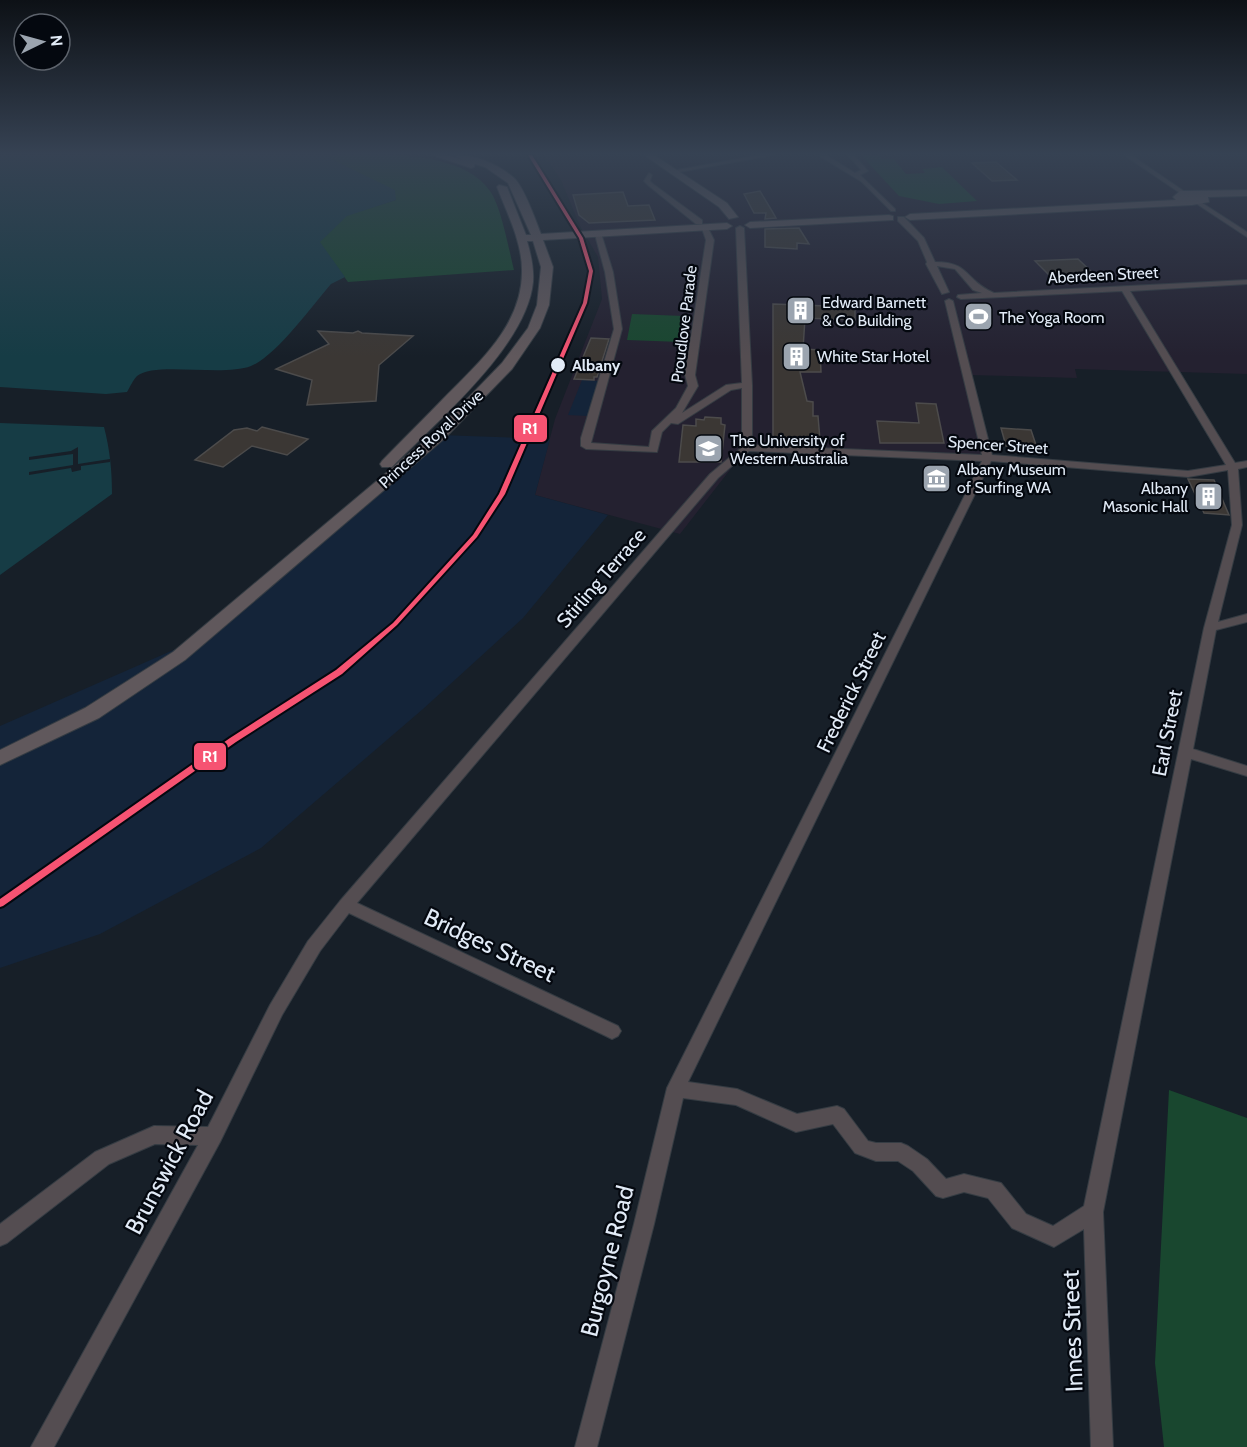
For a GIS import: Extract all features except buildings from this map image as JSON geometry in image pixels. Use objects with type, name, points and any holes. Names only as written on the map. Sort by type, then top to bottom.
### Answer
[{"type":"main road","name":"Princess Royal Drive","points":[[245,602],[422,431],[493,356],[516,321],[527,285],[528,268],[516,223]]},
{"type":"main road","name":"Princess Royal Drive","points":[[0,758],[92,713],[179,656],[440,435],[507,366],[534,328],[543,305],[547,267],[531,223]]},
{"type":"main road","points":[[538,223],[563,232],[578,234],[596,230]]},
{"type":"main road","points":[[538,239],[563,232],[718,223]]},
{"type":"main road","points":[[737,223],[764,223]]},
{"type":"main road","points":[[520,235],[543,242],[563,232]]},
{"type":"main road","points":[[422,431],[440,435]]},
{"type":"street","points":[[699,223],[702,225]]},
{"type":"street","points":[[910,223],[921,240],[930,264],[952,297],[988,458]]},
{"type":"street","points":[[1228,223],[1247,235]]},
{"type":"street","points":[[745,224],[747,448]]},
{"type":"street","name":"Proudlove Parade","points":[[596,230],[609,272],[618,329],[586,438],[586,446],[653,450],[657,431],[680,410],[693,386],[690,375],[710,240],[702,225]]},
{"type":"street","points":[[930,264],[950,264],[958,267],[976,288],[993,296]]},
{"type":"street","name":"Aberdeen Street","points":[[952,297],[1247,282]]},
{"type":"street","name":"Earl Street","points":[[1093,1212],[1210,628],[1237,525],[1240,466],[1125,290]]},
{"type":"street","points":[[657,431],[698,409],[729,387],[747,385]]},
{"type":"street","name":"Spencer Street","points":[[747,448],[988,458],[1188,474],[1240,466]]},
{"type":"street","name":"Stirling Terrace","points":[[346,905],[714,476],[747,448]]},
{"type":"street","name":"Frederick Street","points":[[676,1088],[988,458]]},
{"type":"street","points":[[1210,628],[1247,618]]},
{"type":"street","points":[[1185,752],[1247,771]]},
{"type":"street","name":"Bridges Street","points":[[346,905],[612,1031]]},
{"type":"street","name":"Brunswick Road","points":[[42,1447],[213,1136],[276,1010],[314,946],[346,905]]},
{"type":"street","points":[[676,1088],[737,1097],[796,1123],[837,1115],[860,1148],[878,1154],[901,1152],[920,1165],[942,1190],[964,1183],[994,1190],[1018,1221],[1053,1237],[1093,1212]]},
{"type":"street","name":"Burgoyne Road","points":[[586,1447],[644,1224],[676,1088]]},
{"type":"street","points":[[0,1236],[102,1158],[154,1135],[213,1136]]},
{"type":"street","name":"Innes Street","points":[[1093,1212],[1102,1447]]},
{"type":"shaded area","points":[[0,223],[340,223],[320,242],[345,277],[331,284],[282,341],[261,361],[251,366],[223,370],[173,369],[146,372],[137,376],[127,392],[106,394],[0,387]]},
{"type":"shaded area","points":[[579,223],[1247,223],[1247,374],[1075,369],[1077,378],[969,375],[988,458],[747,448],[680,534],[535,495],[555,419],[602,299],[598,257]]},
{"type":"shaded area","points":[[582,380],[601,381],[588,416],[568,415]]},
{"type":"shaded area","points":[[0,423],[104,427],[112,477],[112,494],[0,575]]},
{"type":"shaded area","points":[[440,435],[550,439],[535,495],[608,515],[523,618],[423,709],[261,848],[100,934],[0,968],[0,726],[178,648]]},
{"type":"green space","points":[[339,223],[502,223],[514,270],[348,282],[319,242]]},
{"type":"green space","points":[[632,314],[684,316],[681,342],[627,340]]},
{"type":"green space","points":[[1169,1090],[1247,1118],[1247,1447],[1164,1447],[1155,1363]]},
{"type":"pier","points":[[78,447],[78,464],[110,459],[110,462],[81,466],[81,470],[72,472],[71,468],[29,475],[29,472],[73,465],[73,454],[29,460],[29,457],[71,451]]},
{"type":"transit line","name":"R1","points":[[0,904],[233,740],[339,672],[395,624],[475,536],[502,494],[585,303],[591,271],[581,238],[571,223]]},
{"type":"place","name":"Edward Barnett & Co Building","points":[[801,311]]},
{"type":"place","name":"The Yoga Room","points":[[978,317]]},
{"type":"place","name":"White Star Hotel","points":[[796,356]]},
{"type":"place","name":"Albany","points":[[558,365]]},
{"type":"place","name":"The University of Western Australia","points":[[709,449]]},
{"type":"place","name":"Albany Museum of Surfing WA","points":[[936,478]]},
{"type":"place","name":"Albany Masonic Hall","points":[[1209,497]]}]
